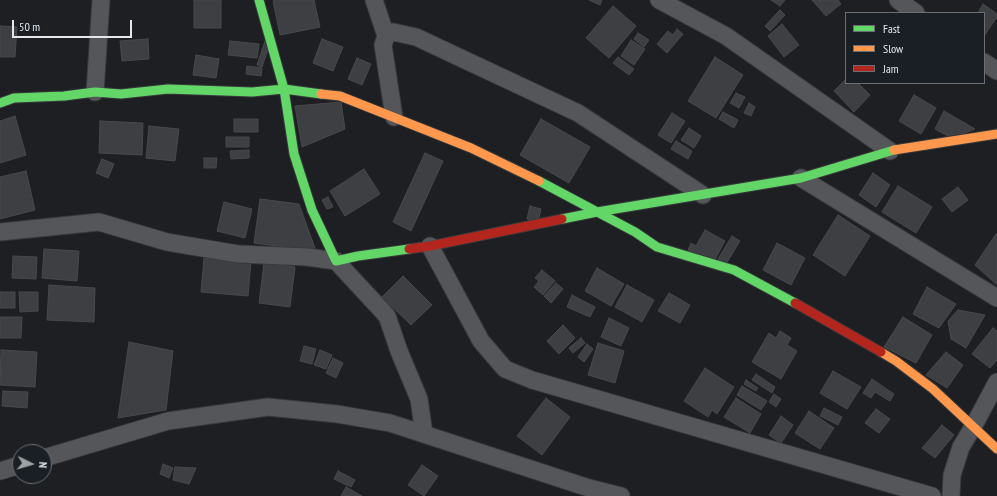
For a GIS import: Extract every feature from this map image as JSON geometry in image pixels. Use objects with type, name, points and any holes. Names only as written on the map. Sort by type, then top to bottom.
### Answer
[{"type":"street","points":[[95,92],[101,0]]},
{"type":"street","points":[[259,0],[284,89],[294,154],[312,210],[336,261],[387,316],[399,351],[419,398],[424,434]]},
{"type":"street","points":[[374,0],[386,36],[384,45],[394,117]]},
{"type":"street","points":[[659,0],[726,36],[890,151]]},
{"type":"street","points":[[898,0],[915,12]]},
{"type":"street","points":[[386,36],[393,32],[416,37],[578,113],[703,195]]},
{"type":"street","points":[[985,63],[997,71]]},
{"type":"street","points":[[0,103],[14,98],[64,96],[95,92],[121,94],[168,89],[252,92],[284,89],[340,96],[471,148],[539,181],[635,232],[657,246],[687,257],[734,270],[768,287],[896,361],[934,389],[997,449]]},
{"type":"street","points":[[0,232],[99,222],[168,242],[238,254],[307,257],[336,261],[358,256],[430,246],[597,212],[801,178],[890,151],[997,134]]},
{"type":"street","points":[[801,178],[997,298]]},
{"type":"street","points":[[430,246],[481,341],[505,369],[539,382],[932,496]]},
{"type":"street","points":[[951,496],[952,475],[961,447],[974,427],[997,382]]},
{"type":"street","points":[[52,456],[168,421],[268,407],[337,414],[383,422],[589,488],[621,496]]},
{"type":"street","points":[[0,471],[12,467]]},
{"type":"building","points":[[194,0],[221,0],[221,28],[194,28]]},
{"type":"building","points":[[314,0],[320,27],[280,35],[273,1]]},
{"type":"building","points":[[589,0],[602,0],[600,5]]},
{"type":"building","points":[[771,0],[785,0],[780,6]]},
{"type":"building","points":[[812,0],[838,0],[841,4],[826,16]]},
{"type":"building","points":[[983,4],[997,14],[997,17],[985,35],[985,12],[979,12]]},
{"type":"building","points":[[613,6],[636,26],[609,58],[586,38]]},
{"type":"building","points":[[780,10],[785,15],[770,31],[765,26]]},
{"type":"building","points":[[782,24],[799,45],[784,57],[768,36]]},
{"type":"building","points":[[0,26],[17,27],[15,57],[0,57]]},
{"type":"building","points":[[677,29],[683,34],[667,53],[657,44],[668,31],[673,35]]},
{"type":"building","points":[[638,33],[649,40],[644,47],[634,39]]},
{"type":"building","points":[[148,39],[149,59],[122,61],[120,41]]},
{"type":"building","points":[[322,39],[343,47],[333,71],[313,63]]},
{"type":"building","points":[[631,40],[645,49],[634,65],[621,56]]},
{"type":"building","points":[[230,41],[259,44],[257,58],[228,55]]},
{"type":"building","points":[[265,41],[270,43],[262,67],[257,65]]},
{"type":"building","points":[[196,55],[219,59],[216,78],[193,75]]},
{"type":"building","points":[[618,57],[634,69],[629,75],[613,63]]},
{"type":"building","points":[[715,57],[743,75],[716,118],[688,101]]},
{"type":"building","points":[[357,58],[371,64],[362,85],[348,79]]},
{"type":"building","points":[[247,66],[262,68],[261,76],[246,74]]},
{"type":"building","points":[[845,80],[845,84],[859,84],[870,95],[854,112],[834,91]]},
{"type":"building","points":[[736,93],[745,97],[739,108],[730,103]]},
{"type":"building","points":[[914,95],[936,108],[921,134],[899,121]]},
{"type":"building","points":[[341,102],[345,129],[302,147],[295,106]]},
{"type":"building","points":[[749,103],[755,107],[751,116],[744,113]]},
{"type":"building","points":[[944,111],[975,129],[952,138],[935,129]]},
{"type":"building","points":[[723,112],[738,120],[734,128],[719,119]]},
{"type":"building","points":[[672,113],[685,121],[671,143],[658,135]]},
{"type":"building","points":[[15,116],[26,155],[0,163],[0,121]]},
{"type":"building","points":[[234,119],[258,119],[258,132],[234,132]]},
{"type":"building","points":[[541,119],[590,147],[569,183],[520,155]]},
{"type":"building","points":[[100,121],[143,123],[142,155],[99,153]]},
{"type":"building","points":[[149,126],[179,129],[175,161],[146,158]]},
{"type":"building","points":[[689,128],[701,136],[694,148],[681,140]]},
{"type":"building","points":[[226,137],[249,137],[249,147],[226,147]]},
{"type":"building","points":[[676,141],[692,151],[688,159],[671,149]]},
{"type":"building","points":[[249,150],[249,158],[231,159],[230,151]]},
{"type":"building","points":[[425,153],[443,161],[411,231],[393,222]]},
{"type":"building","points":[[204,158],[217,158],[216,168],[204,168]]},
{"type":"building","points":[[102,159],[114,164],[108,178],[96,173]]},
{"type":"building","points":[[364,169],[380,194],[345,216],[330,191]]},
{"type":"building","points":[[26,171],[35,210],[0,219],[0,177]]},
{"type":"building","points":[[873,173],[890,185],[876,207],[859,195]]},
{"type":"building","points":[[898,186],[932,207],[916,233],[882,212]]},
{"type":"building","points":[[958,187],[968,200],[952,212],[942,199]]},
{"type":"building","points":[[328,197],[333,207],[327,209],[322,200]]},
{"type":"building","points":[[260,199],[299,204],[316,251],[254,243]]},
{"type":"building","points":[[224,202],[252,209],[245,238],[217,231]]},
{"type":"building","points":[[530,206],[541,209],[538,222],[527,219]]},
{"type":"building","points":[[838,215],[870,236],[845,276],[813,255]]},
{"type":"building","points":[[705,230],[725,241],[713,263],[688,250],[691,243],[696,246]]},
{"type":"building","points":[[996,234],[997,235],[997,285],[975,265]]},
{"type":"building","points":[[732,236],[740,241],[726,264],[718,259]]},
{"type":"building","points":[[777,243],[805,258],[791,285],[763,270]]},
{"type":"building","points":[[44,249],[79,251],[77,281],[42,278]]},
{"type":"building","points":[[13,256],[37,257],[36,279],[12,278]]},
{"type":"building","points":[[204,258],[251,262],[248,296],[201,292]]},
{"type":"building","points":[[264,263],[295,267],[290,307],[259,303]]},
{"type":"building","points":[[597,268],[624,284],[611,306],[585,291]]},
{"type":"building","points":[[542,270],[555,281],[543,295],[534,287],[539,281],[535,278]]},
{"type":"building","points":[[403,276],[432,305],[411,325],[382,297]]},
{"type":"building","points":[[556,283],[563,289],[551,303],[544,296]]},
{"type":"building","points":[[49,285],[95,288],[94,322],[47,320]]},
{"type":"building","points":[[627,285],[654,300],[642,322],[615,307]]},
{"type":"building","points":[[927,287],[956,304],[939,328],[913,314]]},
{"type":"building","points":[[0,292],[15,292],[15,308],[0,308]]},
{"type":"building","points":[[19,292],[38,292],[38,311],[20,312]]},
{"type":"building","points":[[669,293],[690,305],[680,323],[658,311]]},
{"type":"building","points":[[572,295],[595,307],[590,317],[567,307]]},
{"type":"building","points":[[958,310],[985,315],[966,348],[951,339],[948,321]]},
{"type":"building","points":[[0,317],[22,317],[21,338],[0,338]]},
{"type":"building","points":[[903,317],[932,335],[916,363],[884,347]]},
{"type":"building","points":[[609,318],[629,328],[621,346],[601,337]]},
{"type":"building","points":[[563,325],[575,338],[559,354],[547,341]]},
{"type":"building","points":[[993,328],[997,331],[997,360],[990,368],[972,354]]},
{"type":"building","points":[[780,331],[791,338],[787,345],[797,351],[781,379],[752,362],[769,333],[776,338]]},
{"type":"building","points":[[581,338],[585,343],[573,353],[569,348]]},
{"type":"building","points":[[129,342],[173,351],[166,410],[118,418]]},
{"type":"building","points":[[598,343],[624,351],[615,383],[588,375]]},
{"type":"building","points":[[587,344],[593,349],[584,362],[578,357]]},
{"type":"building","points":[[304,346],[316,349],[312,364],[300,361]]},
{"type":"building","points":[[1,350],[37,352],[35,387],[0,385]]},
{"type":"building","points":[[320,350],[332,355],[326,369],[314,365]]},
{"type":"building","points":[[946,352],[963,365],[947,388],[926,375]]},
{"type":"building","points":[[333,358],[343,363],[336,378],[326,373]]},
{"type":"building","points":[[705,368],[734,387],[717,414],[712,410],[708,417],[684,401]]},
{"type":"building","points":[[833,371],[861,387],[847,409],[820,393]]},
{"type":"building","points":[[756,374],[775,387],[772,393],[752,380]]},
{"type":"building","points":[[872,379],[894,394],[890,401],[875,392],[871,398],[863,393]]},
{"type":"building","points":[[746,380],[758,388],[756,391],[744,384]]},
{"type":"building","points":[[742,386],[767,401],[761,410],[737,395]]},
{"type":"building","points":[[3,391],[28,392],[27,408],[2,406]]},
{"type":"building","points":[[774,394],[781,399],[776,407],[769,402]]},
{"type":"building","points":[[546,398],[570,417],[542,455],[517,436]]},
{"type":"building","points":[[736,398],[761,414],[750,433],[724,417]]},
{"type":"building","points":[[824,408],[842,417],[838,425],[820,416]]},
{"type":"building","points":[[876,409],[890,419],[879,433],[865,423]]},
{"type":"building","points":[[809,411],[834,428],[820,449],[795,433]]},
{"type":"building","points":[[781,416],[793,425],[781,443],[769,435]]},
{"type":"building","points":[[942,425],[954,435],[935,458],[922,448]]},
{"type":"building","points":[[163,464],[173,468],[169,478],[160,474]]},
{"type":"building","points":[[422,465],[438,476],[424,496],[408,485]]},
{"type":"building","points":[[175,467],[196,468],[189,484],[173,480]]},
{"type":"building","points":[[338,471],[355,480],[351,487],[334,479]]},
{"type":"building","points":[[346,487],[362,496],[341,496]]},
{"type":"traffic: fast","points":[[259,0],[284,89],[294,154],[312,210],[336,261],[358,256],[409,249]]},
{"type":"traffic: fast","points":[[0,103],[14,98],[64,96],[95,92],[121,94],[168,89],[252,92],[284,89],[321,94]]},
{"type":"traffic: fast","points":[[562,219],[801,178],[894,150]]},
{"type":"traffic: fast","points":[[539,181],[635,232],[657,247],[734,270],[795,303]]},
{"type":"traffic: slow","points":[[321,94],[340,96],[471,148],[539,181]]},
{"type":"traffic: slow","points":[[894,150],[997,134]]},
{"type":"traffic: slow","points":[[881,352],[896,361],[933,389],[997,449]]},
{"type":"traffic: jam","points":[[409,249],[562,219]]},
{"type":"traffic: jam","points":[[795,303],[881,352]]}]
